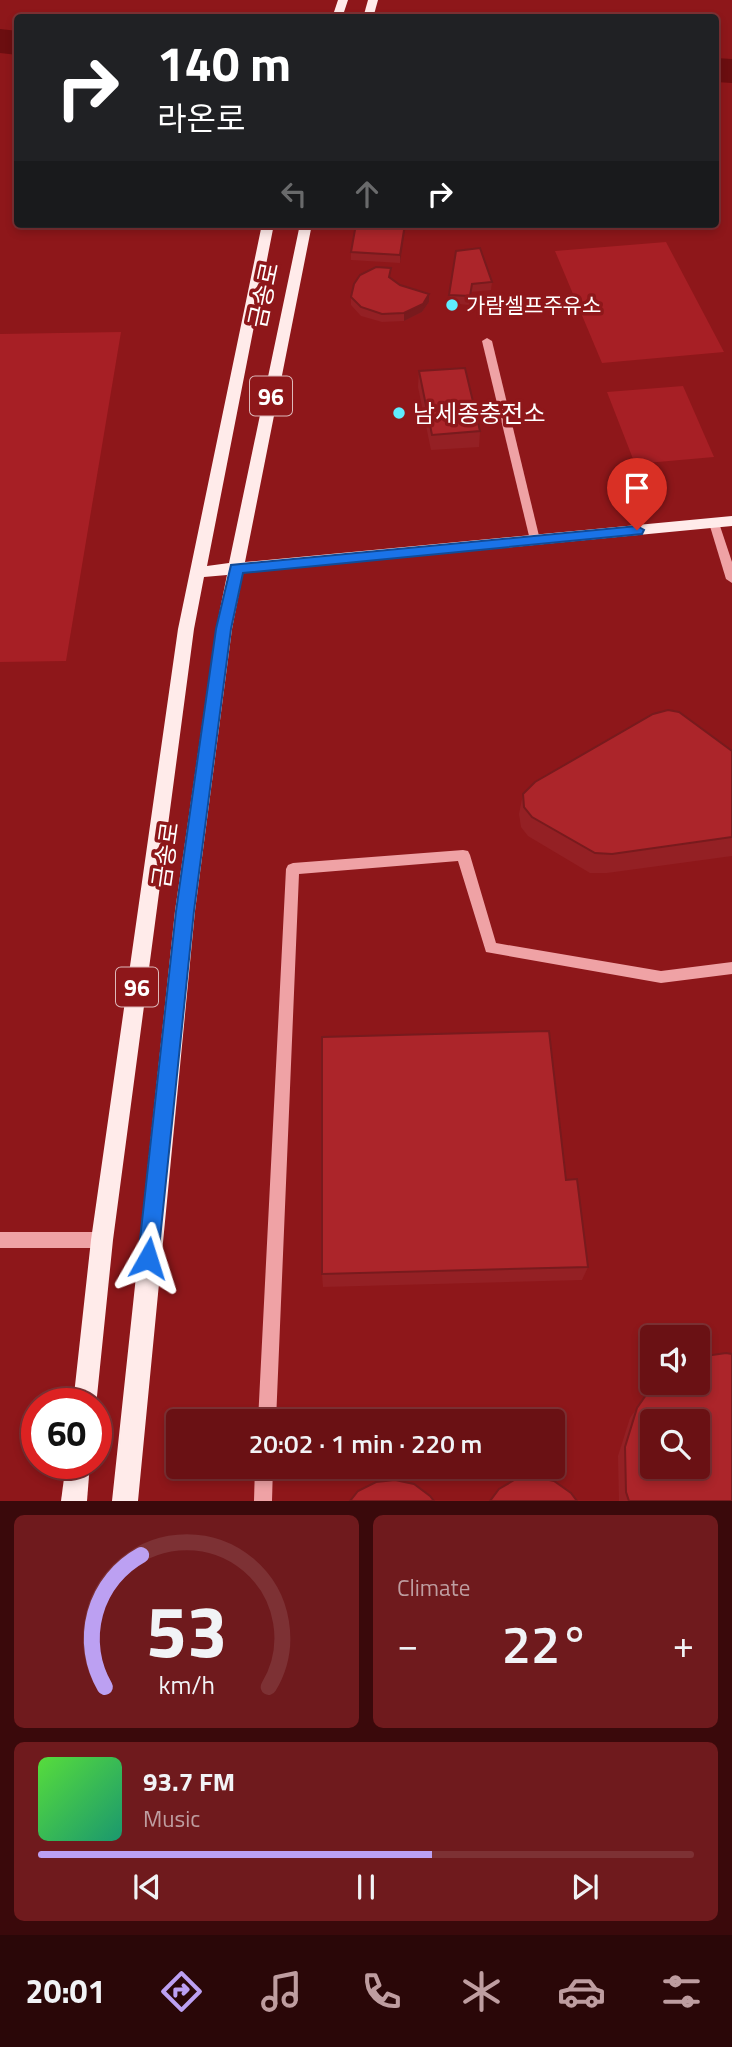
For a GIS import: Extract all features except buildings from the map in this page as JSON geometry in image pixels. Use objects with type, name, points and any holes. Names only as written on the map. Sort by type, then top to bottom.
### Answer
[{"type":"main road","name":"금송로","points":[[87,1388],[102,1240],[186,629],[267,228]]},
{"type":"main road","name":"금송로","points":[[125,1501],[136,1364],[185,911],[224,629],[305,228]]},
{"type":"main road","points":[[197,572],[732,521]]},
{"type":"main road","points":[[74,1501],[76,1479]]},
{"type":"lane","points":[[487,341],[535,540]]},
{"type":"lane","points":[[713,523],[732,579]]},
{"type":"lane","points":[[268,1409],[293,869],[463,855],[491,948],[661,977],[732,968]]},
{"type":"lane","points":[[0,1240],[102,1240]]},
{"type":"lane","points":[[263,1501],[264,1479]]},
{"type":"shaded area","points":[[666,242],[724,352],[602,363],[555,251]]},
{"type":"shaded area","points":[[121,332],[66,661],[0,662],[0,334]]},
{"type":"shaded area","points":[[683,386],[714,457],[635,464],[607,392]]},
{"type":"waterway","points":[[0,41],[14,43]]},
{"type":"waterway","points":[[719,70],[732,71]]},
{"type":"place","name":"가람셀프주유소","points":[[452,305]]},
{"type":"place","name":"남세종충전소","points":[[399,413]]},
{"type":"route","points":[[148,1258],[185,911],[224,629],[236,568],[637,530]]}]
